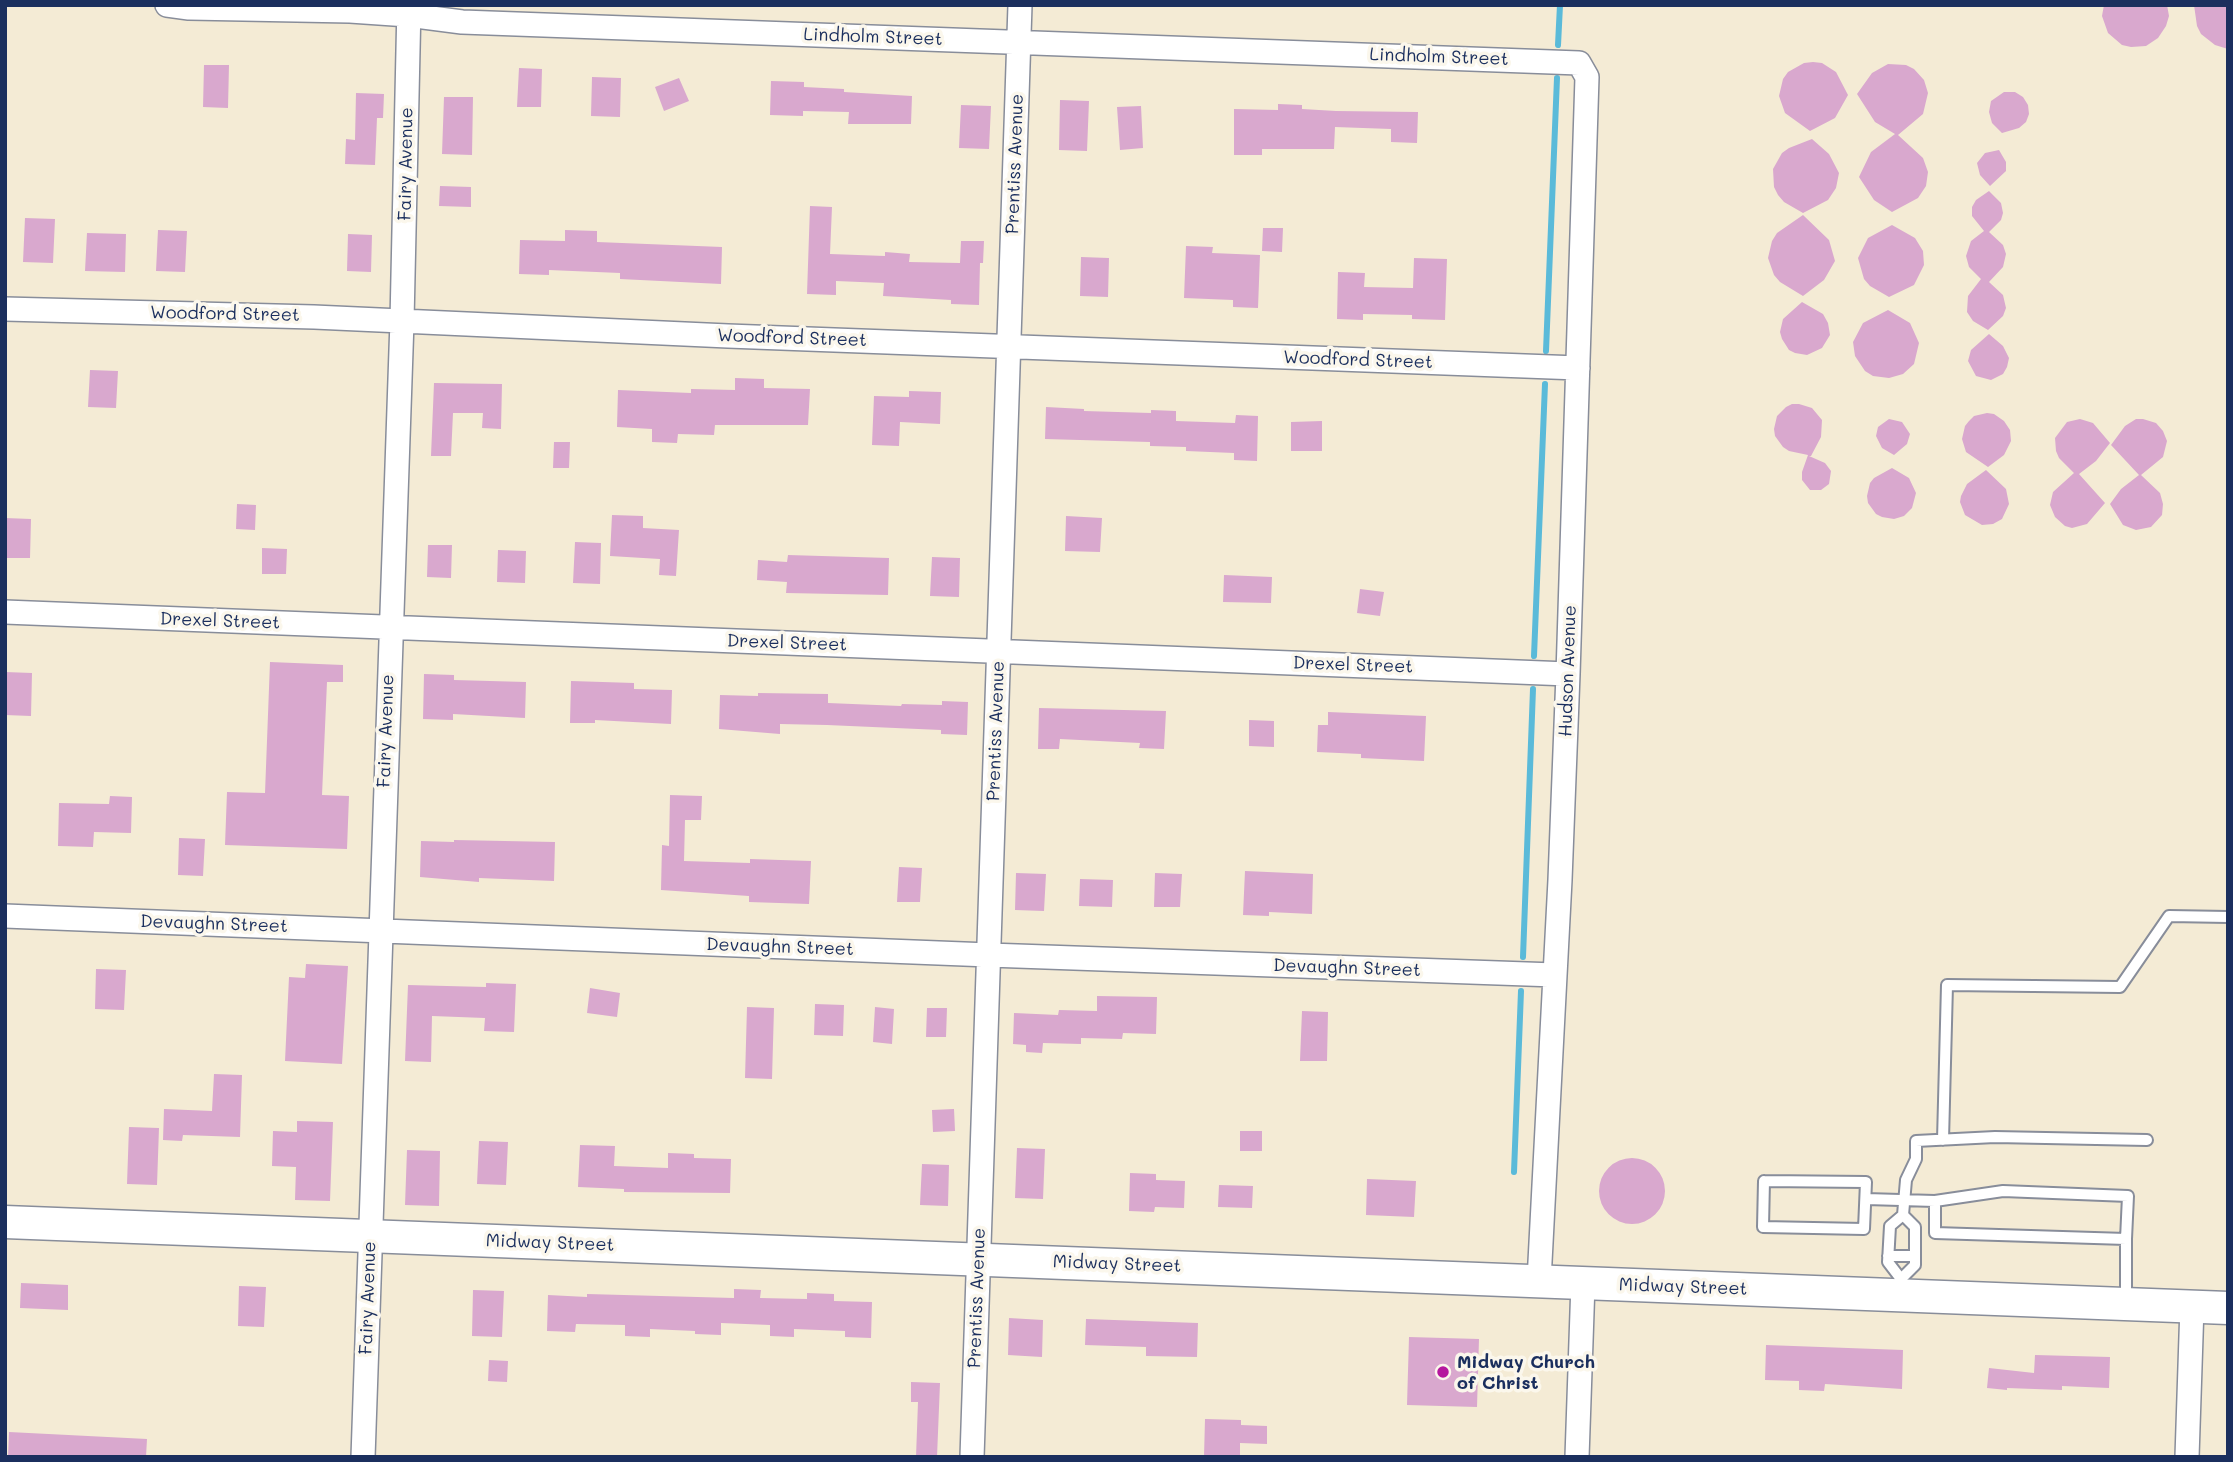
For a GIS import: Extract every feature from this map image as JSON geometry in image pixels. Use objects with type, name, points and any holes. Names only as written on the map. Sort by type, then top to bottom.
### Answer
[{"type":"street","name":"Lindholm Street","points":[[167,5],[189,8],[409,10],[462,22],[1579,63]]},
{"type":"street","name":"Prentiss Avenue","points":[[972,1457],[1020,5]]},
{"type":"street","name":"Fairy Avenue","points":[[363,1457],[409,10]]},
{"type":"street","name":"Hudson Avenue","points":[[1539,1281],[1568,674],[1587,77],[1579,63]]},
{"type":"street","name":"Woodford Street","points":[[5,309],[401,321],[1578,368]]},
{"type":"street","name":"Drexel Street","points":[[5,612],[1568,674]]},
{"type":"street","name":"Devaughn Street","points":[[5,916],[989,956],[1555,975]]},
{"type":"street","name":"Midway Street","points":[[5,1222],[1583,1283],[1900,1287],[2126,1304],[2228,1308]]},
{"type":"street","points":[[1577,1457],[1583,1283]]},
{"type":"street","points":[[2187,1457],[2192,1306]]},
{"type":"lane","points":[[1943,1140],[1947,985],[2120,987],[2169,916],[2228,917]]},
{"type":"lane","points":[[1900,1287],[1888,1262],[1890,1226],[1903,1215],[1906,1180],[1916,1158],[1916,1141],[1994,1137],[2147,1140]]},
{"type":"lane","points":[[1764,1181],[1866,1182],[1866,1199],[1864,1229],[1763,1227],[1764,1181]]},
{"type":"lane","points":[[1866,1199],[1935,1201],[2003,1191],[2128,1196],[2126,1304]]},
{"type":"lane","points":[[1935,1201],[1936,1233],[2126,1239]]},
{"type":"lane","points":[[1900,1287],[1915,1265],[1916,1227],[1903,1215]]},
{"type":"lane","points":[[1888,1256],[1915,1256]]},
{"type":"building","points":[[2104,5],[2167,5],[2169,16],[2158,38],[2146,46],[2131,47],[2122,45],[2108,33],[2102,16]]},
{"type":"building","points":[[2194,5],[2228,5],[2228,49],[2215,45],[2201,34]]},
{"type":"building","points":[[1804,63],[1822,63],[1836,72],[1848,95],[1835,118],[1810,131],[1785,113],[1779,96],[1783,79],[1788,72]]},
{"type":"building","points":[[1888,64],[1906,65],[1914,69],[1924,80],[1928,93],[1923,114],[1898,135],[1923,158],[1928,172],[1926,186],[1918,198],[1892,212],[1874,200],[1859,177],[1871,152],[1895,134],[1875,122],[1857,94],[1872,73]]},
{"type":"building","points":[[204,65],[229,65],[228,108],[203,107]]},
{"type":"building","points":[[519,68],[542,69],[541,107],[517,107]]},
{"type":"building","points":[[592,77],[621,78],[620,117],[591,116]]},
{"type":"building","points":[[679,78],[689,101],[664,111],[655,87]]},
{"type":"building","points":[[771,81],[804,82],[804,87],[844,89],[844,92],[912,96],[911,124],[848,124],[849,112],[803,111],[803,116],[770,115]]},
{"type":"building","points":[[2004,92],[2015,92],[2023,97],[2029,114],[2026,122],[2019,128],[2002,133],[1992,123],[1989,112],[1991,101]]},
{"type":"building","points":[[356,93],[384,94],[383,118],[377,118],[375,165],[345,164],[346,139],[355,140]]},
{"type":"building","points":[[444,97],[473,97],[472,155],[442,154]]},
{"type":"building","points":[[1060,100],[1089,101],[1087,151],[1059,150]]},
{"type":"building","points":[[1278,104],[1336,111],[1418,112],[1417,143],[1391,142],[1391,129],[1335,127],[1334,149],[1262,149],[1262,155],[1234,155],[1234,109],[1278,110]]},
{"type":"building","points":[[961,105],[991,106],[989,149],[959,148]]},
{"type":"building","points":[[1141,106],[1143,148],[1120,150],[1117,107]]},
{"type":"building","points":[[1812,139],[1829,154],[1839,173],[1836,188],[1828,200],[1803,213],[1784,202],[1778,195],[1774,187],[1773,169],[1782,153]]},
{"type":"building","points":[[1999,150],[2006,162],[2006,171],[1990,186],[1980,175],[1977,163],[1985,153]]},
{"type":"building","points":[[440,186],[471,187],[471,207],[439,206]]},
{"type":"building","points":[[1989,191],[2001,203],[2003,213],[2001,220],[1989,232],[2003,245],[2006,254],[2003,267],[1989,282],[2003,295],[2006,308],[2003,316],[1988,330],[1973,321],[1967,312],[1968,296],[1981,279],[1969,267],[1966,256],[1971,241],[1984,231],[1972,216],[1972,207],[1976,200]]},
{"type":"building","points":[[810,206],[832,207],[830,254],[885,256],[885,252],[910,254],[909,262],[960,263],[961,241],[984,241],[983,263],[980,263],[979,305],[951,304],[951,300],[883,296],[884,283],[836,281],[836,295],[807,294]]},
{"type":"building","points":[[1803,215],[1829,240],[1835,261],[1824,280],[1803,296],[1780,282],[1774,275],[1768,258],[1777,233]]},
{"type":"building","points":[[25,218],[55,219],[53,263],[23,262]]},
{"type":"building","points":[[1892,225],[1915,238],[1923,251],[1924,265],[1914,285],[1889,297],[1870,286],[1864,279],[1858,258],[1868,238]]},
{"type":"building","points":[[1263,228],[1283,228],[1282,252],[1262,251]]},
{"type":"building","points":[[158,230],[187,231],[185,272],[156,271]]},
{"type":"building","points":[[565,230],[597,231],[597,242],[722,247],[721,284],[620,279],[620,273],[549,270],[549,275],[519,274],[520,240],[565,241]]},
{"type":"building","points":[[87,233],[126,234],[125,272],[85,271]]},
{"type":"building","points":[[348,234],[372,235],[371,272],[347,271]]},
{"type":"building","points":[[1186,246],[1213,247],[1212,253],[1260,255],[1258,308],[1233,307],[1233,300],[1184,298]]},
{"type":"building","points":[[1081,257],[1109,258],[1108,297],[1080,296]]},
{"type":"building","points":[[1414,258],[1447,259],[1445,320],[1412,319],[1412,315],[1363,314],[1363,320],[1337,319],[1338,272],[1365,273],[1364,287],[1413,288]]},
{"type":"building","points":[[1802,302],[1823,314],[1830,335],[1822,348],[1807,355],[1789,350],[1780,332],[1783,319]]},
{"type":"building","points":[[1888,310],[1910,323],[1919,343],[1914,364],[1903,374],[1889,378],[1873,376],[1865,371],[1855,356],[1853,342],[1863,323]]},
{"type":"building","points":[[1989,334],[2003,346],[2009,358],[2003,374],[1991,380],[1976,376],[1968,361],[1971,350]]},
{"type":"building","points":[[90,370],[118,371],[116,408],[88,407]]},
{"type":"building","points":[[735,378],[764,379],[764,388],[810,389],[808,425],[715,425],[714,435],[678,434],[677,443],[652,442],[652,429],[617,427],[618,390],[691,393],[691,389],[735,390]]},
{"type":"building","points":[[434,383],[502,384],[501,429],[482,428],[483,413],[453,413],[451,456],[431,456]]},
{"type":"building","points":[[909,391],[941,392],[940,424],[900,422],[899,446],[872,445],[874,396],[909,397]]},
{"type":"building","points":[[1792,404],[1812,408],[1822,420],[1821,437],[1809,456],[1825,463],[1831,471],[1829,484],[1821,490],[1810,490],[1802,480],[1808,455],[1789,451],[1775,436],[1777,416]]},
{"type":"building","points":[[1046,407],[1084,411],[1176,411],[1176,421],[1235,423],[1236,415],[1258,416],[1257,461],[1234,460],[1234,453],[1150,446],[1150,442],[1045,439]]},
{"type":"building","points":[[1987,413],[2004,421],[2010,430],[2011,441],[2004,455],[1988,467],[1966,452],[1962,439],[1969,421],[1974,416]]},
{"type":"building","points":[[1889,419],[1902,422],[1910,434],[1907,444],[1894,455],[1882,448],[1876,436],[1878,427]]},
{"type":"building","points":[[2080,419],[2093,423],[2110,443],[2096,461],[2079,474],[2105,503],[2087,524],[2072,528],[2065,526],[2055,517],[2050,505],[2053,492],[2074,473],[2059,458],[2055,438],[2067,422]]},
{"type":"building","points":[[2136,419],[2156,423],[2167,441],[2163,457],[2141,475],[2160,493],[2162,515],[2151,527],[2136,530],[2123,525],[2110,504],[2121,489],[2139,475],[2111,445],[2125,426]]},
{"type":"building","points":[[1322,421],[1322,451],[1291,451],[1291,422]]},
{"type":"building","points":[[554,442],[570,442],[569,468],[553,468]]},
{"type":"building","points":[[1892,468],[1909,478],[1916,493],[1912,508],[1904,516],[1894,519],[1876,514],[1868,503],[1867,496],[1874,478]]},
{"type":"building","points":[[1986,470],[2006,489],[2009,504],[2002,519],[1993,524],[1982,525],[1965,515],[1960,502],[1967,484]]},
{"type":"building","points":[[237,504],[256,505],[255,530],[236,529]]},
{"type":"building","points":[[612,515],[643,516],[643,528],[679,530],[676,576],[659,575],[660,559],[610,556]]},
{"type":"building","points":[[1066,516],[1102,518],[1100,552],[1065,551]]},
{"type":"building","points":[[5,518],[31,519],[30,558],[5,558]]},
{"type":"building","points":[[575,542],[601,543],[600,584],[573,583]]},
{"type":"building","points":[[428,545],[452,545],[451,578],[427,577]]},
{"type":"building","points":[[262,548],[287,549],[286,574],[262,574]]},
{"type":"building","points":[[498,550],[526,551],[525,583],[497,582]]},
{"type":"building","points":[[788,555],[889,558],[888,595],[786,593],[787,582],[757,580],[758,560],[787,562]]},
{"type":"building","points":[[932,557],[960,558],[959,597],[930,596]]},
{"type":"building","points":[[1224,575],[1272,577],[1271,603],[1223,602]]},
{"type":"building","points":[[1360,589],[1384,592],[1380,616],[1357,613]]},
{"type":"building","points":[[270,662],[343,665],[343,682],[327,682],[322,795],[349,796],[347,849],[225,845],[227,792],[265,793]]},
{"type":"building","points":[[5,672],[32,673],[31,716],[5,715]]},
{"type":"building","points":[[424,674],[454,675],[454,680],[526,682],[525,718],[453,714],[453,720],[423,719]]},
{"type":"building","points":[[571,681],[634,683],[634,689],[672,690],[671,724],[595,720],[595,723],[570,723]]},
{"type":"building","points":[[758,693],[828,694],[828,703],[901,706],[942,705],[942,701],[968,702],[967,735],[941,734],[941,730],[827,725],[780,724],[780,734],[719,729],[720,695],[758,696]]},
{"type":"building","points":[[1039,708],[1166,711],[1164,749],[1139,748],[1140,743],[1060,739],[1059,749],[1038,749]]},
{"type":"building","points":[[1328,712],[1426,716],[1424,761],[1361,758],[1361,754],[1317,752],[1318,725],[1328,725]]},
{"type":"building","points":[[1249,720],[1274,721],[1274,747],[1249,746]]},
{"type":"building","points":[[670,795],[702,796],[701,820],[685,820],[684,861],[811,861],[809,904],[749,902],[749,896],[661,890],[662,845],[669,846]]},
{"type":"building","points":[[110,796],[132,797],[131,833],[94,832],[93,847],[58,846],[59,803],[109,804]]},
{"type":"building","points":[[179,838],[205,839],[203,876],[178,875]]},
{"type":"building","points":[[421,841],[555,842],[554,881],[479,878],[479,882],[420,877]]},
{"type":"building","points":[[899,867],[922,868],[920,902],[897,902]]},
{"type":"building","points":[[1245,871],[1313,874],[1312,914],[1269,912],[1269,916],[1243,915]]},
{"type":"building","points":[[1016,873],[1046,874],[1044,911],[1015,910]]},
{"type":"building","points":[[1155,873],[1182,874],[1180,907],[1154,907]]},
{"type":"building","points":[[1080,879],[1113,880],[1112,907],[1079,906]]},
{"type":"building","points":[[306,964],[348,966],[342,1064],[285,1061],[289,977],[305,978]]},
{"type":"building","points":[[96,969],[126,970],[124,1010],[95,1009]]},
{"type":"building","points":[[486,983],[516,984],[514,1032],[484,1031],[485,1018],[432,1016],[431,1062],[405,1061],[408,985],[486,987]]},
{"type":"building","points":[[590,988],[620,993],[617,1017],[587,1013]]},
{"type":"building","points":[[1097,996],[1157,997],[1156,1034],[1123,1033],[1122,1039],[1081,1038],[1081,1044],[1043,1043],[1042,1053],[1026,1052],[1026,1045],[1013,1044],[1014,1013],[1058,1015],[1059,1010],[1097,1011]]},
{"type":"building","points":[[815,1004],[844,1005],[843,1036],[814,1035]]},
{"type":"building","points":[[747,1007],[774,1008],[772,1079],[745,1078]]},
{"type":"building","points":[[875,1007],[894,1009],[892,1044],[873,1042]]},
{"type":"building","points":[[927,1008],[947,1008],[946,1037],[926,1037]]},
{"type":"building","points":[[1302,1011],[1328,1012],[1327,1061],[1300,1061]]},
{"type":"building","points":[[214,1074],[242,1075],[240,1137],[183,1135],[182,1141],[163,1140],[164,1109],[212,1111]]},
{"type":"building","points":[[954,1109],[955,1131],[933,1132],[932,1110]]},
{"type":"building","points":[[297,1121],[333,1122],[330,1201],[295,1200],[296,1167],[272,1166],[273,1131],[297,1132]]},
{"type":"building","points":[[129,1127],[159,1128],[157,1185],[127,1184]]},
{"type":"building","points":[[1240,1131],[1262,1131],[1262,1151],[1240,1151]]},
{"type":"building","points":[[479,1141],[508,1142],[506,1185],[477,1184]]},
{"type":"building","points":[[580,1145],[615,1146],[614,1166],[668,1168],[668,1153],[694,1154],[694,1158],[731,1159],[730,1193],[624,1192],[624,1189],[578,1187]]},
{"type":"building","points":[[1017,1148],[1045,1149],[1043,1199],[1015,1198]]},
{"type":"building","points":[[407,1150],[440,1151],[439,1206],[405,1205]]},
{"type":"building","points":[[1632,1158],[1655,1168],[1665,1191],[1655,1214],[1632,1224],[1609,1214],[1599,1191],[1609,1168]]},
{"type":"building","points":[[922,1164],[949,1165],[948,1206],[920,1205]]},
{"type":"building","points":[[1130,1173],[1156,1174],[1156,1180],[1185,1181],[1184,1208],[1155,1207],[1154,1212],[1129,1211]]},
{"type":"building","points":[[1367,1179],[1416,1181],[1414,1217],[1366,1215]]},
{"type":"building","points":[[1219,1185],[1253,1186],[1252,1208],[1218,1207]]},
{"type":"building","points":[[21,1283],[68,1285],[68,1310],[20,1308]]},
{"type":"building","points":[[239,1286],[266,1287],[264,1327],[238,1326]]},
{"type":"building","points":[[734,1289],[761,1290],[760,1298],[807,1299],[807,1293],[834,1294],[834,1301],[872,1302],[871,1338],[845,1337],[845,1331],[794,1329],[794,1337],[770,1336],[770,1325],[721,1323],[721,1335],[650,1329],[650,1337],[625,1336],[625,1325],[576,1324],[575,1332],[547,1331],[548,1295],[734,1298]]},
{"type":"building","points":[[473,1290],[504,1291],[502,1337],[472,1336]]},
{"type":"building","points":[[1009,1318],[1043,1320],[1042,1357],[1008,1355]]},
{"type":"building","points":[[1086,1319],[1198,1323],[1197,1357],[1146,1356],[1146,1347],[1085,1345]]},
{"type":"building","name":"Midway Church of Christ","points":[[1409,1337],[1479,1339],[1477,1407],[1407,1405]]},
{"type":"building","points":[[1766,1345],[1903,1350],[1902,1389],[1825,1384],[1824,1391],[1799,1390],[1799,1381],[1765,1380]]},
{"type":"building","points":[[2035,1355],[2110,1357],[2109,1388],[1987,1388],[1989,1368],[2034,1373]]},
{"type":"building","points":[[489,1360],[508,1361],[507,1382],[488,1381]]},
{"type":"building","points":[[911,1382],[940,1383],[937,1457],[916,1457],[918,1402],[911,1402]]},
{"type":"building","points":[[1205,1419],[1241,1420],[1241,1425],[1267,1426],[1267,1444],[1240,1443],[1240,1457],[1204,1457]]},
{"type":"building","points":[[9,1432],[147,1439],[146,1457],[8,1457]]},
{"type":"waterway","points":[[1558,45],[1560,5]]},
{"type":"waterway","points":[[1546,351],[1557,78]]},
{"type":"waterway","points":[[1534,656],[1545,384]]},
{"type":"waterway","points":[[1523,957],[1533,689]]},
{"type":"waterway","points":[[1514,1172],[1521,991]]},
{"type":"place","name":"Midway Church of Christ","points":[[1443,1372]]}]
